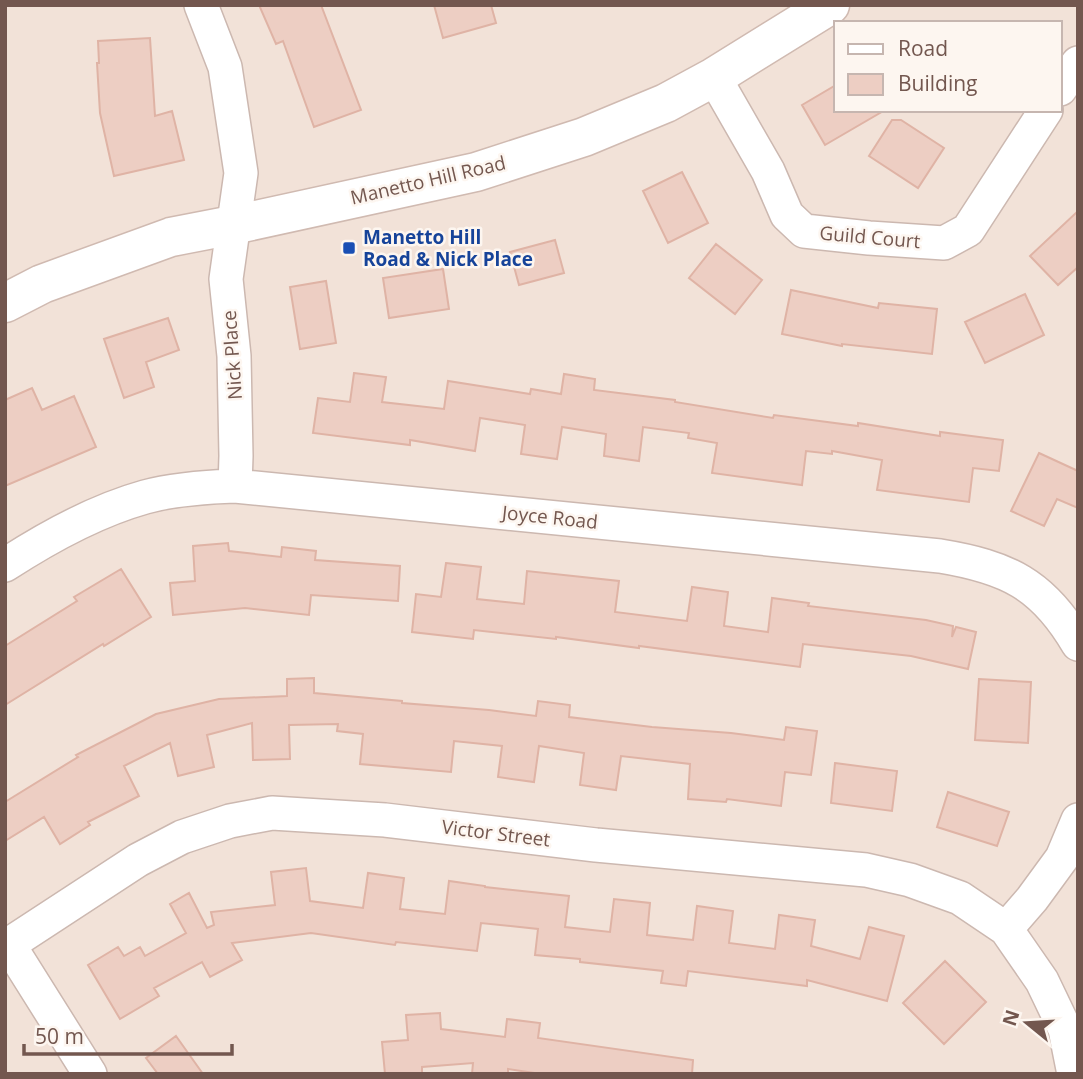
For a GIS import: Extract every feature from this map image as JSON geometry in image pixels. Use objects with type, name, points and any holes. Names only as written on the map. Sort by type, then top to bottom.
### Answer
[{"type":"main road","name":"Manetto Hill Road","points":[[5,303],[42,284],[171,237],[477,172],[584,138],[666,103],[714,77],[830,5]]},
{"type":"street","name":"Nick Place","points":[[201,5],[225,67],[241,173],[226,279],[234,356],[235,486]]},
{"type":"street","points":[[1062,86],[1078,62]]},
{"type":"street","name":"Guild Court","points":[[714,77],[768,170],[787,215],[804,231],[869,238],[944,243],[968,230],[1045,112]]},
{"type":"street","name":"Joyce Road","points":[[5,565],[99,513],[134,501],[189,488],[235,486],[940,556],[975,562],[1018,579],[1048,602],[1065,622],[1078,644]]},
{"type":"street","name":"Victor Street","points":[[7,946],[138,860],[182,837],[230,821],[272,814],[385,820],[610,846],[866,870],[910,880],[960,898],[1006,929]]},
{"type":"street","points":[[1074,1074],[1065,1029],[1042,981],[1006,929],[1062,858],[1078,820]]},
{"type":"street","points":[[7,946],[90,1074]]},
{"type":"shaded area","points":[[5,5],[1078,5],[1078,1074],[5,1074]]},
{"type":"building","points":[[259,5],[321,5],[361,110],[314,127],[283,41],[276,44]]},
{"type":"building","points":[[434,5],[491,5],[496,23],[443,38]]},
{"type":"building","points":[[150,38],[155,116],[172,111],[184,160],[114,176],[100,113],[98,41]]},
{"type":"building","points":[[834,86],[834,112],[882,112],[825,145],[802,105]]},
{"type":"building","points":[[892,120],[901,120],[944,148],[918,188],[869,156]]},
{"type":"building","points":[[682,172],[708,223],[668,243],[643,191]]},
{"type":"building","points":[[1078,211],[1078,267],[1058,285],[1030,256]]},
{"type":"building","points":[[555,240],[564,273],[519,285],[510,252]]},
{"type":"building","points":[[716,244],[762,280],[735,314],[689,278]]},
{"type":"building","points":[[443,269],[449,309],[389,318],[383,278]]},
{"type":"building","points":[[326,281],[336,343],[300,349],[290,287]]},
{"type":"building","points":[[791,290],[878,308],[879,303],[937,309],[932,354],[842,346],[782,334]]},
{"type":"building","points":[[1025,294],[1044,335],[985,363],[965,322]]},
{"type":"building","points":[[168,318],[179,350],[146,362],[154,387],[124,398],[104,339]]},
{"type":"building","points":[[354,373],[386,377],[382,402],[444,409],[448,381],[530,394],[531,389],[561,394],[564,374],[595,379],[594,390],[675,400],[773,418],[774,415],[858,426],[858,423],[940,436],[940,432],[1003,440],[999,471],[973,468],[969,502],[877,490],[882,460],[832,451],[832,454],[806,451],[802,485],[712,473],[717,443],[688,438],[689,433],[643,427],[639,461],[604,456],[606,434],[562,427],[557,459],[521,454],[525,425],[480,418],[475,451],[410,440],[410,445],[313,433],[318,398],[350,402]]},
{"type":"building","points":[[32,388],[42,410],[74,396],[96,447],[5,486],[5,400]]},
{"type":"building","points":[[1039,453],[1078,471],[1078,508],[1057,499],[1044,526],[1011,511]]},
{"type":"building","points":[[228,543],[229,551],[281,557],[282,547],[316,551],[315,560],[400,566],[398,601],[311,595],[309,615],[245,608],[173,615],[170,583],[195,581],[193,546]]},
{"type":"building","points":[[446,563],[481,567],[477,599],[524,604],[527,571],[619,581],[615,612],[687,621],[692,587],[728,592],[724,626],[768,632],[772,598],[809,603],[808,606],[926,620],[953,626],[952,637],[956,627],[976,632],[968,669],[911,656],[803,644],[800,667],[556,637],[474,630],[473,639],[412,632],[416,594],[441,597]]},
{"type":"building","points":[[121,569],[151,617],[5,705],[5,646],[77,601],[74,597]]},
{"type":"building","points":[[314,678],[314,693],[402,703],[536,716],[538,701],[570,705],[569,717],[784,740],[786,727],[817,731],[811,775],[785,772],[781,806],[727,799],[726,802],[688,799],[690,764],[621,756],[616,790],[580,785],[584,753],[539,746],[534,782],[498,777],[502,746],[454,741],[451,772],[360,764],[363,734],[337,731],[338,724],[289,725],[290,759],[253,760],[252,723],[207,735],[214,767],[178,776],[170,743],[124,766],[139,796],[88,822],[90,825],[60,844],[44,817],[5,841],[5,802],[78,757],[76,755],[156,714],[219,699],[287,696],[287,679]]},
{"type":"building","points":[[979,679],[1031,682],[1028,743],[975,740]]},
{"type":"building","points":[[835,763],[897,771],[892,811],[831,803]]},
{"type":"building","points":[[948,792],[1009,812],[997,846],[937,827]]},
{"type":"building","points":[[306,868],[310,901],[363,908],[368,873],[404,878],[400,909],[445,914],[449,881],[569,896],[565,927],[610,932],[614,899],[650,903],[647,935],[693,940],[697,906],[733,911],[729,943],[775,949],[779,915],[815,920],[811,946],[860,959],[869,927],[904,936],[887,1001],[807,980],[807,986],[688,971],[686,986],[661,983],[663,971],[535,955],[538,929],[481,923],[477,951],[396,942],[395,945],[311,933],[232,943],[242,960],[210,977],[202,962],[154,988],[159,996],[120,1019],[88,965],[118,947],[124,956],[140,947],[145,956],[186,933],[170,904],[189,893],[207,928],[214,925],[211,912],[275,905],[271,872]]},
{"type":"building","points":[[945,961],[986,1002],[944,1044],[903,1003]]},
{"type":"building","points":[[440,1013],[441,1029],[505,1037],[507,1019],[540,1023],[538,1038],[693,1060],[692,1074],[541,1074],[508,1069],[508,1074],[472,1074],[473,1063],[422,1067],[422,1074],[385,1074],[382,1042],[408,1040],[406,1015]]},
{"type":"building","points":[[176,1036],[203,1074],[158,1074],[146,1058]]},
{"type":"place","name":"Manetto Hill Road & Nick Place","points":[[349,248]]}]
